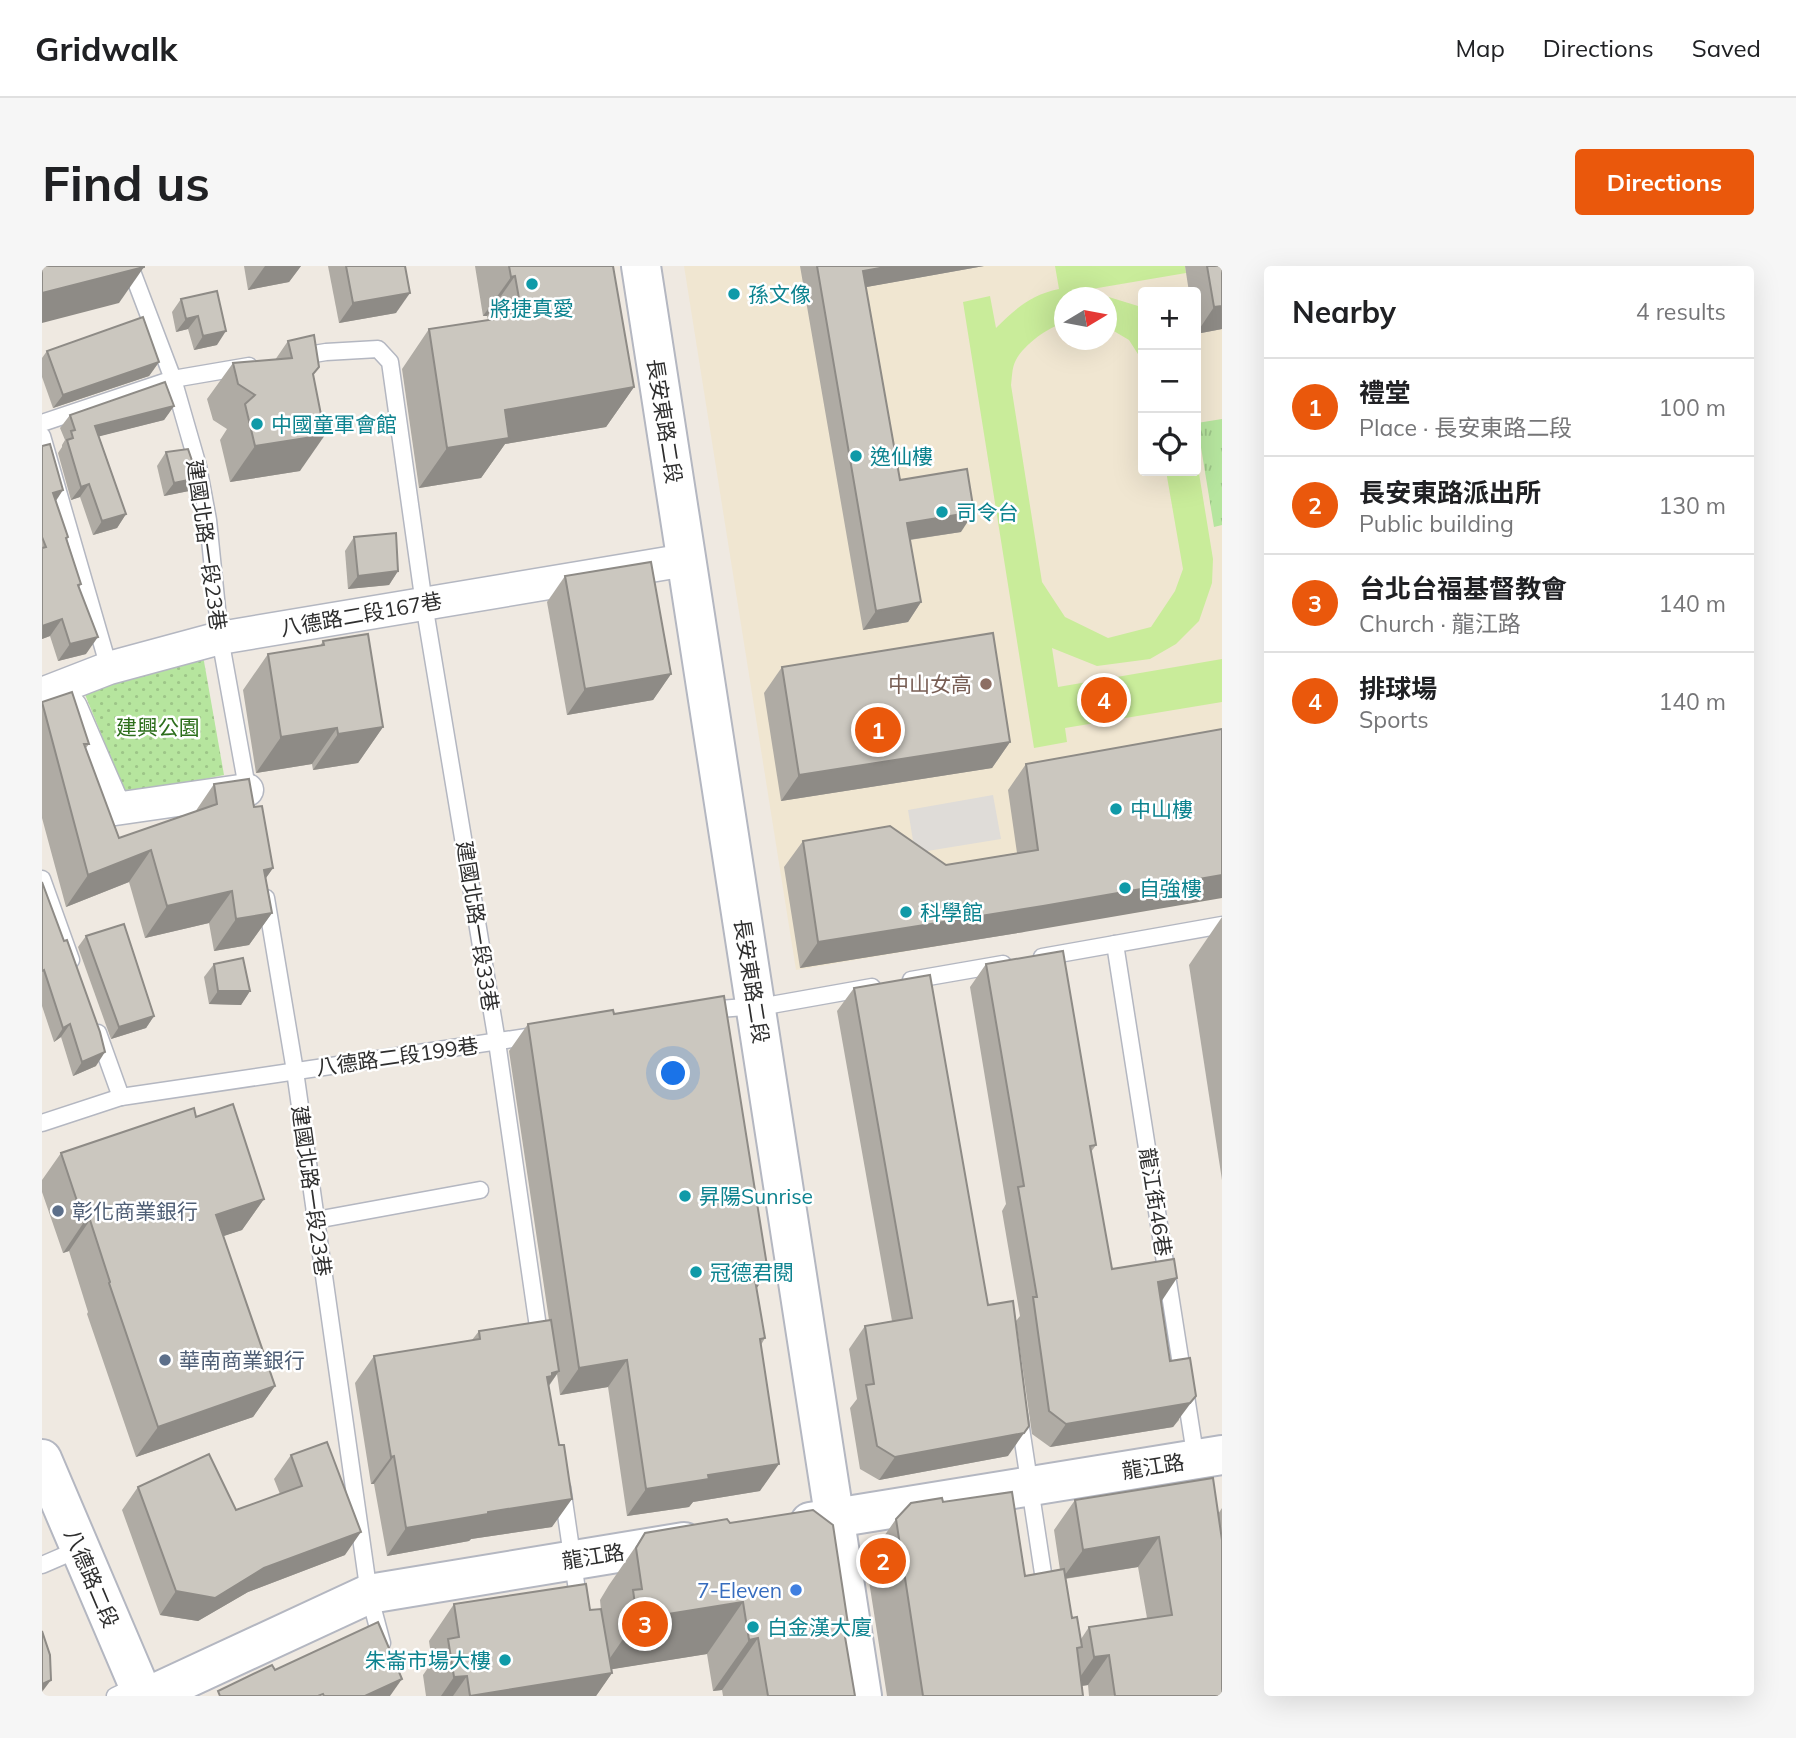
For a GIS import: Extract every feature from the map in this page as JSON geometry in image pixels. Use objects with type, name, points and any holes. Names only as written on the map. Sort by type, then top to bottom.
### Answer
[{"type":"street","name":"長安東路二段","points":[[618,266],[676,561]]},
{"type":"street","name":"長安東路二段","points":[[641,266],[676,561],[824,1519],[862,1696]]},
{"type":"street","name":"八德路二段167巷","points":[[52,690],[108,668],[220,638],[676,561]]},
{"type":"street","name":"建國北路一段23巷","points":[[52,690],[115,809],[248,796]]},
{"type":"street","name":"八德路二段","points":[[42,1459],[137,1693]]},
{"type":"street","name":"龍江路","points":[[773,1528],[1205,1462]]},
{"type":"street","name":"長安東路二段","points":[[824,1519],[840,1696]]},
{"type":"street","name":"龍江路","points":[[137,1693],[369,1594],[719,1536]]},
{"type":"lane","name":"建國北路一段23巷","points":[[130,266],[173,379],[198,466],[208,520],[220,638],[248,796]]},
{"type":"lane","name":"建國北路一段33巷","points":[[173,379],[326,352],[379,349],[390,362],[424,604],[497,1042],[542,1354]]},
{"type":"lane","points":[[42,423],[173,379]]},
{"type":"lane","points":[[42,436],[108,668]]},
{"type":"lane","points":[[42,878],[79,981]]},
{"type":"lane","name":"建國北路一段23巷","points":[[262,879],[295,1071],[369,1594],[386,1658]]},
{"type":"lane","points":[[686,1013],[771,1005],[1222,925]]},
{"type":"lane","name":"龍江街46巷","points":[[1115,944],[1205,1462]]},
{"type":"lane","points":[[93,1020],[121,1097]]},
{"type":"lane","name":"八德路二段199巷","points":[[42,1123],[121,1097],[551,1034]]},
{"type":"lane","points":[[316,1220],[480,1190]]},
{"type":"lane","points":[[1018,1406],[1048,1604]]},
{"type":"lane","points":[[560,1477],[581,1614]]},
{"type":"lane","points":[[42,1565],[79,1549]]},
{"type":"shaded area","name":"中山女高","points":[[684,266],[1222,266],[1222,898],[796,970]]},
{"type":"shaded area","points":[[993,795],[1001,839],[915,853],[908,810]]},
{"type":"green space","points":[[1055,266],[1185,266],[1186,273],[1104,287],[1059,287]]},
{"type":"green space","points":[[1054,291],[1054,328],[1036,338],[1018,356],[1011,385],[1042,582],[1065,617],[1108,638],[1151,627],[1175,591],[1183,569],[1167,476],[1199,476],[1213,559],[1212,583],[1199,621],[1176,644],[1150,659],[1097,666],[1052,648],[1058,687],[1222,659],[1222,702],[1065,728],[1067,742],[1034,748],[963,302],[990,296],[996,328],[1024,303]]},
{"type":"green space","points":[[1117,300],[1138,306],[1138,354],[1129,340],[1117,333]]},
{"type":"green space","points":[[1222,419],[1222,525],[1214,527],[1201,447],[1201,422]]},
{"type":"green space","name":"建興公園","points":[[202,650],[224,775],[126,795],[84,692]]},
{"type":"building","points":[[42,266],[144,266],[144,267],[42,293]]},
{"type":"building","points":[[346,266],[405,266],[410,293],[353,303]]},
{"type":"building","points":[[509,266],[613,266],[634,387],[505,410],[509,438],[447,448],[429,329],[522,315],[515,276],[511,277]]},
{"type":"building","points":[[817,266],[891,266],[863,271],[900,480],[967,469],[974,512],[907,523],[921,602],[876,611]]},
{"type":"building","points":[[1207,266],[1222,266],[1222,306],[1214,307]]},
{"type":"building","points":[[217,291],[226,331],[203,336],[198,316],[186,319],[181,299]]},
{"type":"building","points":[[143,317],[159,362],[63,395],[47,351]]},
{"type":"building","points":[[314,335],[319,367],[313,374],[325,435],[255,446],[245,404],[255,395],[238,384],[233,363],[292,358],[288,341]]},
{"type":"building","points":[[165,382],[174,406],[95,426],[126,514],[102,521],[89,484],[81,487],[67,440],[73,438],[71,431],[75,430],[70,415]]},
{"type":"building","points":[[50,444],[63,490],[53,493],[81,584],[78,585],[98,637],[70,644],[62,619],[42,626],[42,548],[46,547],[42,537],[42,446]]},
{"type":"building","points":[[188,449],[198,478],[174,483],[166,452]]},
{"type":"building","points":[[396,533],[398,571],[358,576],[354,537]]},
{"type":"building","points":[[651,562],[671,674],[585,689],[565,576]]},
{"type":"building","points":[[993,633],[1010,742],[799,775],[782,667]]},
{"type":"building","points":[[368,634],[383,727],[338,734],[337,728],[281,737],[268,654],[324,645],[323,641]]},
{"type":"building","points":[[72,692],[89,744],[84,744],[119,838],[217,804],[214,784],[249,779],[254,807],[262,806],[273,868],[264,870],[272,913],[236,919],[232,891],[167,906],[151,850],[88,875],[42,702]]},
{"type":"building","points":[[1222,729],[1222,875],[818,942],[803,841],[890,826],[946,865],[1038,850],[1026,764]]},
{"type":"building","points":[[42,882],[64,941],[67,940],[105,1052],[82,1062],[70,1024],[63,1028],[44,970],[42,971]]},
{"type":"building","points":[[124,924],[154,1016],[119,1027],[86,936]]},
{"type":"building","points":[[1063,951],[1096,1145],[1090,1146],[1112,1269],[1174,1259],[1177,1278],[1158,1282],[1170,1361],[1190,1358],[1196,1396],[1190,1403],[1066,1424],[1049,1411],[1033,1297],[1037,1297],[1018,1187],[1024,1186],[986,964]]},
{"type":"building","points":[[243,958],[250,991],[218,991],[214,964]]},
{"type":"building","points":[[930,975],[988,1305],[1013,1301],[1029,1426],[1024,1433],[895,1457],[877,1446],[866,1385],[874,1384],[865,1326],[912,1318],[854,988]]},
{"type":"building","points":[[724,996],[768,1272],[754,1274],[765,1338],[760,1339],[779,1464],[708,1475],[709,1479],[646,1489],[627,1360],[579,1368],[528,1024],[613,1010],[614,1014]]},
{"type":"building","points":[[233,1104],[264,1199],[216,1215],[275,1386],[158,1427],[90,1220],[84,1222],[61,1153],[194,1108],[196,1117]]},
{"type":"building","points":[[551,1320],[559,1371],[547,1377],[559,1445],[564,1445],[572,1499],[406,1528],[374,1356],[480,1339],[479,1331]]},
{"type":"building","points":[[327,1442],[361,1532],[264,1568],[215,1598],[176,1591],[138,1487],[209,1454],[236,1510],[302,1486],[291,1455]]},
{"type":"building","points":[[1213,1478],[1222,1540],[1222,1696],[1115,1696],[1109,1655],[1094,1657],[1089,1627],[1172,1615],[1159,1537],[1083,1550],[1075,1500]]},
{"type":"building","points":[[1012,1492],[1025,1576],[1064,1569],[1072,1618],[1077,1617],[1082,1647],[1077,1648],[1083,1696],[923,1696],[896,1519],[911,1503],[942,1498],[943,1502]]},
{"type":"building","points":[[813,1510],[833,1525],[848,1624],[843,1625],[855,1696],[768,1696],[758,1638],[749,1640],[743,1602],[637,1619],[633,1590],[642,1589],[636,1548],[645,1533],[727,1519],[730,1523]]},
{"type":"building","points":[[586,1584],[590,1610],[601,1609],[612,1673],[470,1696],[467,1676],[454,1677],[448,1639],[459,1637],[454,1604]]},
{"type":"building","points":[[378,1622],[402,1679],[365,1696],[220,1696],[218,1691],[272,1665],[275,1670]]},
{"type":"building","points":[[42,1631],[50,1655],[51,1680],[42,1684]]},
{"type":"place","name":"將捷真愛","points":[[532,284]]},
{"type":"place","name":"孫文像","points":[[734,294]]},
{"type":"place","name":"中國童軍會館","points":[[257,424]]},
{"type":"place","name":"逸仙樓","points":[[856,456]]},
{"type":"place","name":"司令台","points":[[942,512]]},
{"type":"place","name":"中山女高","points":[[986,684]]},
{"type":"place","name":"排球場","points":[[1104,700]]},
{"type":"place","name":"禮堂","points":[[878,730]]},
{"type":"place","name":"中山樓","points":[[1116,809]]},
{"type":"place","name":"自強樓","points":[[1125,888]]},
{"type":"place","name":"科學館","points":[[906,912]]},
{"type":"place","name":"昇陽Sunrise","points":[[685,1196]]},
{"type":"place","name":"彰化商業銀行","points":[[58,1211]]},
{"type":"place","name":"冠德君閱","points":[[696,1272]]},
{"type":"place","name":"華南商業銀行","points":[[165,1360]]},
{"type":"place","name":"長安東路派出所","points":[[883,1561]]},
{"type":"place","name":"7-Eleven","points":[[796,1590]]},
{"type":"place","name":"台北台福基督教會","points":[[645,1624]]},
{"type":"place","name":"白金漢大廈","points":[[753,1627]]},
{"type":"place","name":"朱崙市場大樓","points":[[505,1660]]}]
